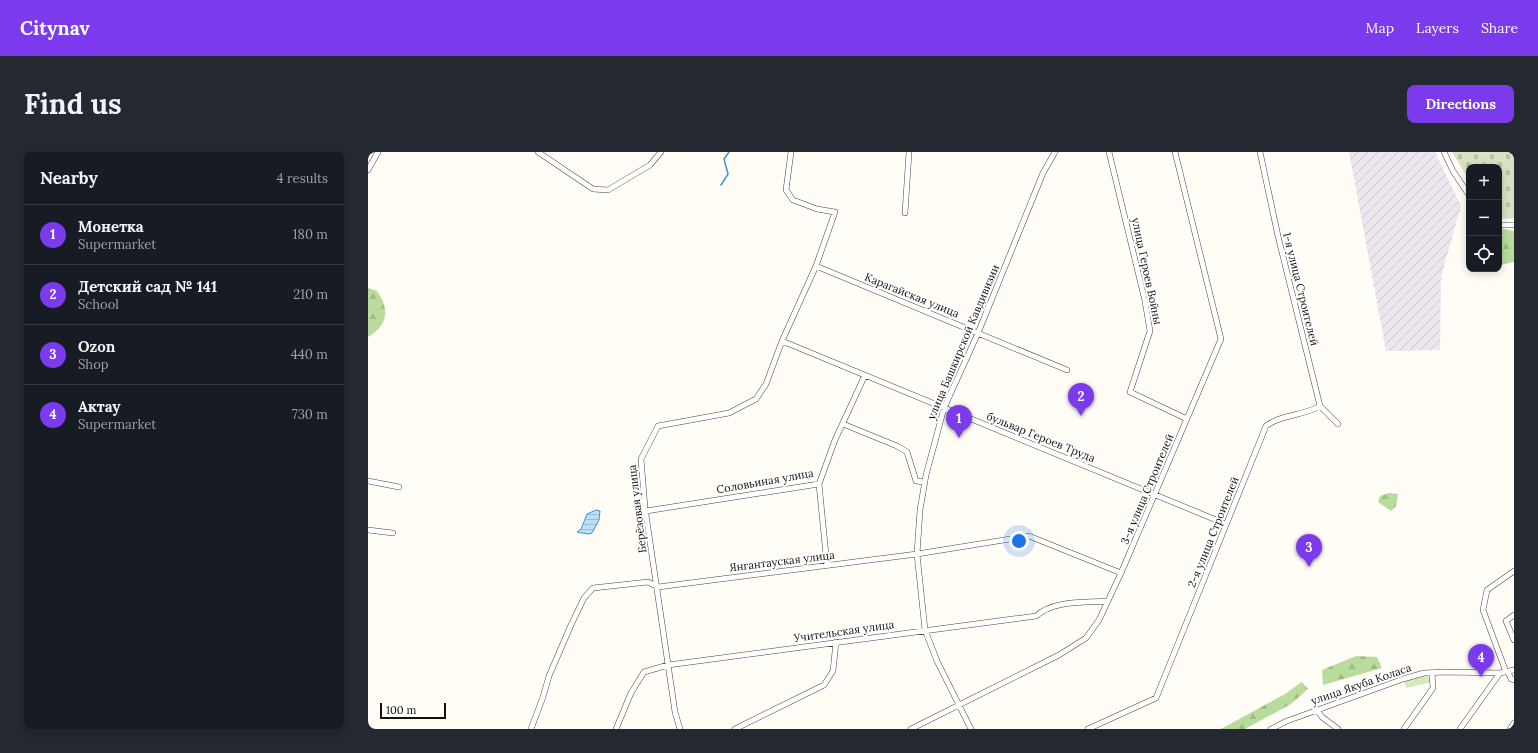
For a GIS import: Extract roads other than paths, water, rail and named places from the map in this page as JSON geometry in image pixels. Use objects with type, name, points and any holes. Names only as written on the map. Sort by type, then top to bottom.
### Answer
[{"type":"street","points":[[368,170],[378,152]]},
{"type":"street","points":[[538,152],[593,189],[608,190],[650,165],[661,152]]},
{"type":"street","name":"Берёзовая улица","points":[[680,729],[675,712],[668,665],[646,511],[641,459],[658,426],[729,413],[756,398],[766,384],[782,341],[816,266],[835,212],[793,200],[786,190],[791,152]]},
{"type":"street","points":[[905,213],[909,152]]},
{"type":"street","name":"улица Башкирской Кавдивизии","points":[[970,729],[937,661],[925,630],[917,554],[924,482],[944,408],[978,333],[1044,173],[1055,152]]},
{"type":"street","name":"улица Героев Войны","points":[[1109,152],[1145,302],[1150,331],[1130,392],[1187,419]]},
{"type":"street","name":"3-я улица Строителей","points":[[911,729],[958,704],[1059,655],[1086,638],[1099,620],[1121,573],[1221,338],[1175,152]]},
{"type":"street","name":"1-я улица Строителей","points":[[1260,152],[1278,236],[1320,406]]},
{"type":"street","points":[[1444,152],[1466,190]]},
{"type":"street","points":[[1502,225],[1514,225]]},
{"type":"street","name":"Карагайская улица","points":[[816,266],[1067,370]]},
{"type":"street","name":"бульвар Героев Труда","points":[[782,341],[1226,524]]},
{"type":"street","name":"Соловьиная улица","points":[[646,511],[819,484],[835,440],[865,375]]},
{"type":"street","points":[[1320,406],[1338,424]]},
{"type":"street","name":"2-я улица Строителей","points":[[1088,729],[1156,698],[1266,426],[1275,420],[1314,410],[1320,406]]},
{"type":"street","points":[[843,424],[897,446],[907,452],[916,481],[924,482]]},
{"type":"street","points":[[368,481],[398,487]]},
{"type":"street","points":[[819,484],[827,565]]},
{"type":"street","points":[[368,530],[393,533]]},
{"type":"street","name":"Янгантауская улица","points":[[531,729],[544,697],[549,676],[571,625],[584,598],[593,588],[648,582],[658,587],[917,554],[1029,536],[1121,573]]},
{"type":"street","points":[[1514,571],[1488,590],[1483,610],[1507,672],[1511,679],[1514,680]]},
{"type":"street","name":"Учительская улица","points":[[616,729],[631,694],[644,672],[668,665],[1036,616],[1044,609],[1054,606],[1108,601]]},
{"type":"street","points":[[1514,615],[1506,621],[1514,640]]},
{"type":"street","points":[[735,729],[824,685],[833,671],[836,642]]},
{"type":"street","name":"улица Якуба Коласа","points":[[1271,729],[1286,721],[1403,679],[1432,672],[1500,673],[1514,670]]},
{"type":"street","points":[[1404,729],[1433,688],[1432,672]]},
{"type":"street","points":[[1460,729],[1500,673]]},
{"type":"street","points":[[1317,710],[1322,717],[1338,729]]},
{"type":"street","points":[[1510,729],[1514,723]]},
{"type":"water","points":[[596,510],[600,511],[599,520],[592,533],[588,534],[577,532],[581,529],[587,514]]},
{"type":"waterway","points":[[721,185],[728,174],[724,159],[729,152]]},
{"type":"place","name":"Детский сад № 141","points":[[1081,416]]},
{"type":"place","name":"Монетка","points":[[959,438]]},
{"type":"place","name":"Ozon","points":[[1309,567]]},
{"type":"place","name":"Актау","points":[[1481,677]]}]
